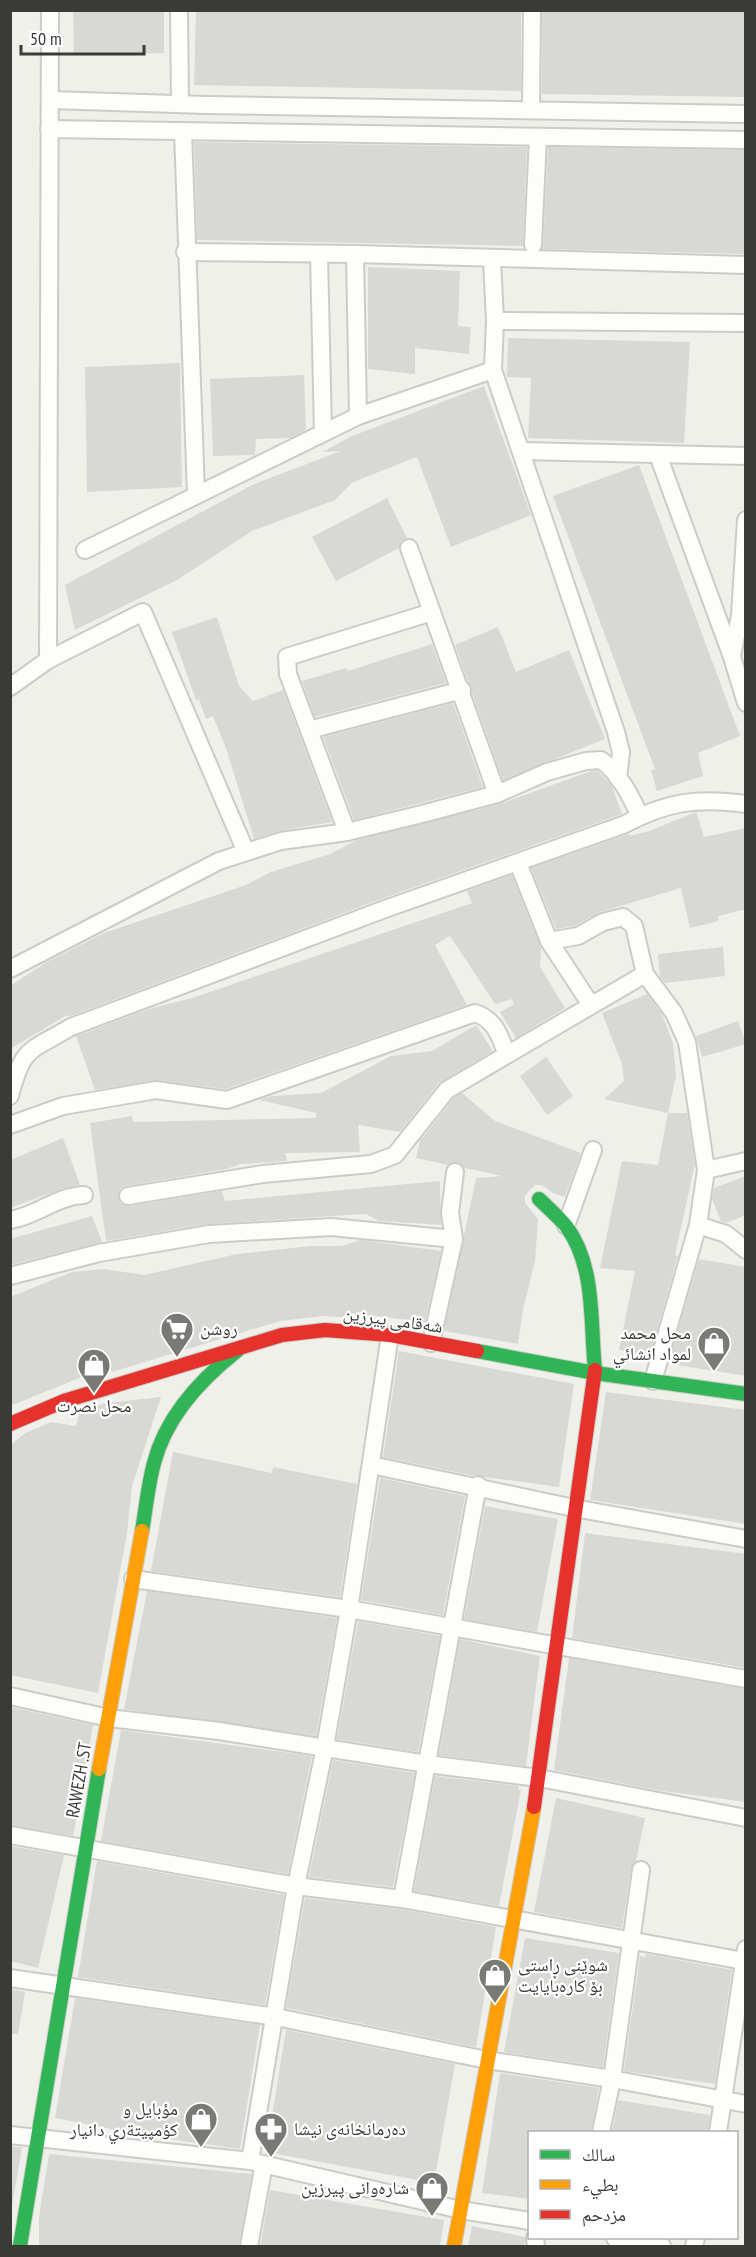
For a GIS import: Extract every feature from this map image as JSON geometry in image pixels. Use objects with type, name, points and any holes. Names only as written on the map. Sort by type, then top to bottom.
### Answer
[{"type":"street","points":[[48,660],[50,10]]},
{"type":"street","points":[[179,10],[180,103]]},
{"type":"street","points":[[531,110],[532,10]]},
{"type":"street","points":[[51,100],[206,105],[746,114]]},
{"type":"street","points":[[206,105],[206,132]]},
{"type":"street","points":[[49,129],[746,140]]},
{"type":"street","points":[[183,131],[185,252],[196,494]]},
{"type":"street","points":[[533,245],[538,137]]},
{"type":"street","points":[[185,252],[356,254],[492,260],[746,266]]},
{"type":"street","points":[[356,254],[358,416]]},
{"type":"street","points":[[319,255],[323,433]]},
{"type":"street","points":[[492,260],[495,321],[493,370],[616,732],[621,752],[618,778]]},
{"type":"street","points":[[495,321],[746,323]]},
{"type":"street","points":[[85,550],[358,416],[493,370]]},
{"type":"street","points":[[522,451],[746,456]]},
{"type":"street","points":[[658,455],[742,680],[746,703]]},
{"type":"street","points":[[732,657],[740,615],[746,520]]},
{"type":"street","points":[[409,548],[462,690],[497,794]]},
{"type":"street","points":[[10,687],[48,660],[143,612],[246,852]]},
{"type":"street","points":[[347,832],[288,674],[287,657],[432,612]]},
{"type":"street","points":[[309,730],[462,690]]},
{"type":"street","points":[[10,969],[219,861],[281,841],[347,832],[497,794],[547,772],[594,759],[601,760],[610,767],[640,816]]},
{"type":"street","points":[[10,1096],[20,1062],[27,1052],[71,1027],[385,909],[623,825],[640,816],[689,801],[718,800],[746,804]]},
{"type":"street","points":[[518,863],[549,941],[591,1005]]},
{"type":"street","points":[[549,941],[578,936],[603,922],[623,917],[634,926],[645,974],[674,1013],[687,1042],[706,1170],[698,1225],[653,1381]]},
{"type":"street","points":[[129,1196],[263,1174],[371,1164],[394,1155],[447,1090],[506,1053],[554,1030],[591,1005],[645,974]]},
{"type":"street","points":[[10,1125],[63,1106],[156,1090],[227,1100],[475,1013],[486,1017],[499,1032],[506,1053]]},
{"type":"street","points":[[566,1226],[592,1150]]},
{"type":"street","points":[[706,1170],[746,1161]]},
{"type":"street","points":[[431,1343],[454,1239],[450,1214],[455,1172]]},
{"type":"street","points":[[10,1220],[29,1217],[49,1203],[84,1195]]},
{"type":"street","points":[[454,2247],[539,1778],[558,1646],[574,1508],[595,1373],[591,1330],[592,1302],[580,1254],[566,1226],[539,1199]]},
{"type":"street","points":[[698,1225],[726,1234],[746,1250]]},
{"type":"street","points":[[10,1276],[99,1253],[209,1234],[331,1227],[454,1239]]},
{"type":"street","name":"شەقامی پیرزین","points":[[10,1424],[64,1401],[282,1335],[347,1330],[390,1335],[595,1373],[746,1394]]},
{"type":"street","points":[[249,2247],[256,2163],[296,1886],[325,1747],[349,1609],[390,1335]]},
{"type":"street","name":"RAWEZH .ST","points":[[20,2247],[85,1849],[152,1472],[161,1441],[193,1390],[207,1375],[238,1350]]},
{"type":"street","points":[[371,1465],[478,1485],[574,1508],[746,1539]]},
{"type":"street","points":[[402,1899],[478,1485]]},
{"type":"street","points":[[133,1579],[349,1609],[746,1679]]},
{"type":"street","points":[[10,1696],[109,1718],[539,1778],[746,1818]]},
{"type":"street","points":[[10,1835],[296,1886],[402,1899],[514,1921],[745,1955],[725,2102],[718,2131]]},
{"type":"street","points":[[601,2131],[612,2079],[641,1870]]},
{"type":"street","points":[[10,1978],[276,2016],[488,2060],[612,2079],[725,2102],[746,2104]]},
{"type":"street","points":[[10,2135],[256,2163],[460,2210],[528,2221]]},
{"type":"street","points":[[620,2239],[662,2247]]},
{"type":"building","points":[[73,10],[164,10],[164,53],[74,55]]},
{"type":"building","points":[[196,10],[521,10],[521,91],[194,85]]},
{"type":"building","points":[[542,10],[746,10],[746,97],[542,94]]},
{"type":"building","points":[[194,142],[527,147],[523,246],[197,240]]},
{"type":"building","points":[[548,147],[746,150],[746,254],[543,249]]},
{"type":"building","points":[[368,267],[460,271],[458,326],[471,327],[469,354],[415,348],[415,374],[368,369]]},
{"type":"building","points":[[508,338],[690,342],[684,443],[528,438],[531,378],[507,377]]},
{"type":"building","points":[[180,363],[182,487],[87,492],[85,367]]},
{"type":"building","points":[[304,375],[306,430],[290,438],[256,439],[255,455],[213,456],[210,379]]},
{"type":"building","points":[[484,386],[531,515],[451,547],[417,457],[353,482],[335,500],[252,531],[177,580],[75,630],[65,585],[254,484],[341,451],[322,452],[352,436]]},
{"type":"building","points":[[639,465],[740,736],[698,753],[703,776],[657,791],[651,770],[655,769],[553,496]]},
{"type":"building","points":[[387,498],[407,538],[401,541],[399,548],[336,581],[312,537]]},
{"type":"building","points":[[217,617],[239,686],[253,701],[283,690],[332,822],[279,831],[254,839],[226,748],[213,716],[206,719],[199,699],[196,700],[172,632]]},
{"type":"building","points":[[498,627],[516,672],[569,650],[605,739],[503,780],[455,645]]},
{"type":"building","points":[[432,644],[446,683],[315,717],[302,681],[346,668],[348,671]]},
{"type":"building","points":[[453,703],[483,787],[354,820],[323,737]]},
{"type":"building","points":[[591,771],[598,771],[612,786],[622,814],[381,899],[68,1017],[67,1015],[10,1049],[10,986],[45,963],[104,933],[246,885],[271,872],[330,854],[357,840],[500,804]]},
{"type":"building","points":[[696,812],[704,837],[746,828],[746,909],[718,916],[719,921],[690,928],[681,888],[600,912],[574,926],[556,929],[531,868],[629,834],[630,836],[649,831]]},
{"type":"building","points":[[512,875],[541,948],[540,967],[565,1008],[516,1038],[500,1012],[514,1004],[512,999],[495,1004],[450,936],[435,945],[467,1005],[226,1089],[157,1080],[95,1090],[76,1036],[152,1008],[192,998],[472,903],[467,891]]},
{"type":"building","points":[[723,947],[725,976],[665,983],[660,977],[658,954]]},
{"type":"building","points":[[647,994],[662,1014],[673,1043],[676,1076],[668,1113],[604,1099],[624,1081],[622,1064],[602,1013]]},
{"type":"building","points":[[738,1021],[746,1044],[702,1057],[696,1036]]},
{"type":"building","points":[[476,1025],[493,1051],[439,1083],[400,1132],[358,1125],[360,1152],[285,1153],[287,1161],[241,1164],[226,1169],[126,1186],[121,1188],[118,1197],[120,1203],[130,1206],[222,1191],[225,1201],[440,1181],[441,1225],[379,1221],[366,1214],[208,1224],[106,1241],[90,1123],[132,1116],[133,1122],[316,1118],[316,1113],[259,1100],[271,1096],[321,1093],[391,1056],[432,1051]]},
{"type":"building","points":[[546,1057],[573,1096],[547,1115],[520,1076]]},
{"type":"building","points":[[462,1093],[495,1121],[581,1153],[565,1197],[553,1193],[542,1185],[535,1185],[525,1195],[525,1203],[538,1219],[535,1261],[523,1310],[518,1344],[444,1331],[476,1178],[502,1176],[465,1168],[457,1162],[448,1165],[416,1158],[420,1141],[454,1098]]},
{"type":"building","points":[[668,1113],[687,1113],[695,1164],[675,1255],[678,1256],[650,1355],[619,1350],[635,1271],[600,1268],[622,1161],[658,1165]]},
{"type":"building","points":[[63,1138],[80,1185],[62,1189],[10,1208],[10,1160]]},
{"type":"building","points":[[746,1176],[746,1215],[726,1223],[721,1221],[712,1199],[714,1188]]},
{"type":"building","points":[[92,1216],[102,1242],[10,1265],[10,1239]]},
{"type":"building","points":[[361,1240],[441,1251],[425,1322],[352,1313],[351,1318],[324,1316],[280,1321],[112,1372],[109,1366],[10,1406],[10,1297],[72,1272],[104,1269],[144,1275],[237,1254],[311,1246],[341,1246]]},
{"type":"building","points":[[699,1259],[746,1267],[746,1376],[677,1365],[678,1360],[670,1358]]},
{"type":"building","points":[[399,1351],[574,1384],[559,1487],[470,1475],[383,1457]]},
{"type":"building","points":[[606,1392],[746,1410],[746,1524],[590,1500]]},
{"type":"building","points":[[161,1397],[132,1486],[127,1533],[98,1693],[10,1675],[10,1446],[25,1433],[51,1422],[76,1426],[80,1411],[106,1403]]},
{"type":"building","points":[[173,1452],[272,1473],[273,1467],[357,1484],[340,1597],[151,1571]]},
{"type":"building","points":[[380,1478],[465,1496],[443,1615],[361,1600]]},
{"type":"building","points":[[485,1506],[558,1519],[537,1632],[464,1619]]},
{"type":"building","points":[[585,1533],[746,1554],[746,1668],[572,1638]]},
{"type":"building","points":[[147,1591],[337,1618],[316,1736],[124,1709]]},
{"type":"building","points":[[358,1621],[440,1636],[418,1752],[337,1739]]},
{"type":"building","points":[[460,1639],[540,1656],[526,1766],[439,1755]]},
{"type":"building","points":[[569,1658],[746,1689],[746,1802],[662,1791],[554,1770]]},
{"type":"building","points":[[10,1707],[93,1725],[73,1836],[10,1825]]},
{"type":"building","points":[[121,1730],[312,1756],[288,1874],[101,1841]]},
{"type":"building","points":[[333,1760],[415,1773],[393,1887],[309,1877]]},
{"type":"building","points":[[435,1776],[519,1786],[518,1789],[521,1790],[499,1906],[414,1891]]},
{"type":"building","points":[[556,1798],[645,1818],[636,1861],[631,1869],[622,1928],[534,1912]]},
{"type":"building","points":[[10,1846],[64,1855],[38,1968],[10,1961]]},
{"type":"building","points":[[97,1861],[284,1895],[265,2005],[78,1977]]},
{"type":"building","points":[[305,1898],[400,1909],[496,1927],[476,2047],[286,2008]]},
{"type":"building","points":[[525,1938],[619,1953],[603,2067],[504,2052]]},
{"type":"building","points":[[646,1954],[732,1970],[715,2084],[624,2071],[640,1956],[645,1957]]},
{"type":"building","points":[[10,1989],[25,1992],[18,2034],[10,2034]]},
{"type":"building","points":[[75,1998],[260,2025],[240,2149],[147,2136],[55,2118]]},
{"type":"building","points":[[286,2030],[455,2064],[434,2183],[266,2152]]},
{"type":"building","points":[[500,2073],[599,2088],[591,2131],[528,2131],[528,2199],[482,2193]]},
{"type":"building","points":[[618,2100],[710,2115],[708,2131],[612,2131]]},
{"type":"building","points":[[10,2146],[22,2147],[11,2212],[10,2212]]},
{"type":"building","points":[[49,2154],[252,2174],[239,2247],[39,2247],[39,2217]]},
{"type":"building","points":[[270,2190],[444,2220],[440,2247],[260,2247]]},
{"type":"building","points":[[472,2226],[525,2237],[525,2247],[468,2247]]},
{"type":"traffic: fast","points":[[539,1199],[566,1226],[576,1242],[582,1259],[590,1295],[595,1370]]},
{"type":"traffic: fast","points":[[142,1531],[152,1471],[167,1430],[176,1414],[198,1386],[238,1350]]},
{"type":"traffic: fast","points":[[477,1351],[595,1373],[746,1394]]},
{"type":"traffic: fast","points":[[20,2246],[99,1769]]},
{"type":"traffic: slow","points":[[99,1769],[142,1531]]},
{"type":"traffic: slow","points":[[454,2246],[534,1807]]},
{"type":"traffic: jam","points":[[10,1424],[64,1401],[282,1335],[325,1330],[390,1335],[477,1351]]},
{"type":"traffic: jam","points":[[534,1807],[595,1370]]},
{"type":"place","name":"روشن","points":[[177,1358]]},
{"type":"place","name":"محل محمد لمواد انشائي","points":[[714,1372]]},
{"type":"place","name":"محل نصرت","points":[[94,1394]]},
{"type":"place","name":"شوێنی ڕاستی بۆ کارەبایایت","points":[[495,2004]]},
{"type":"place","name":"مؤبايل و كؤمپيتةري دانيار","points":[[201,2148]]},
{"type":"place","name":"دەرمانخانەی نیشا","points":[[271,2158]]},
{"type":"place","name":"شارەوانی پیرزین","points":[[432,2217]]}]
